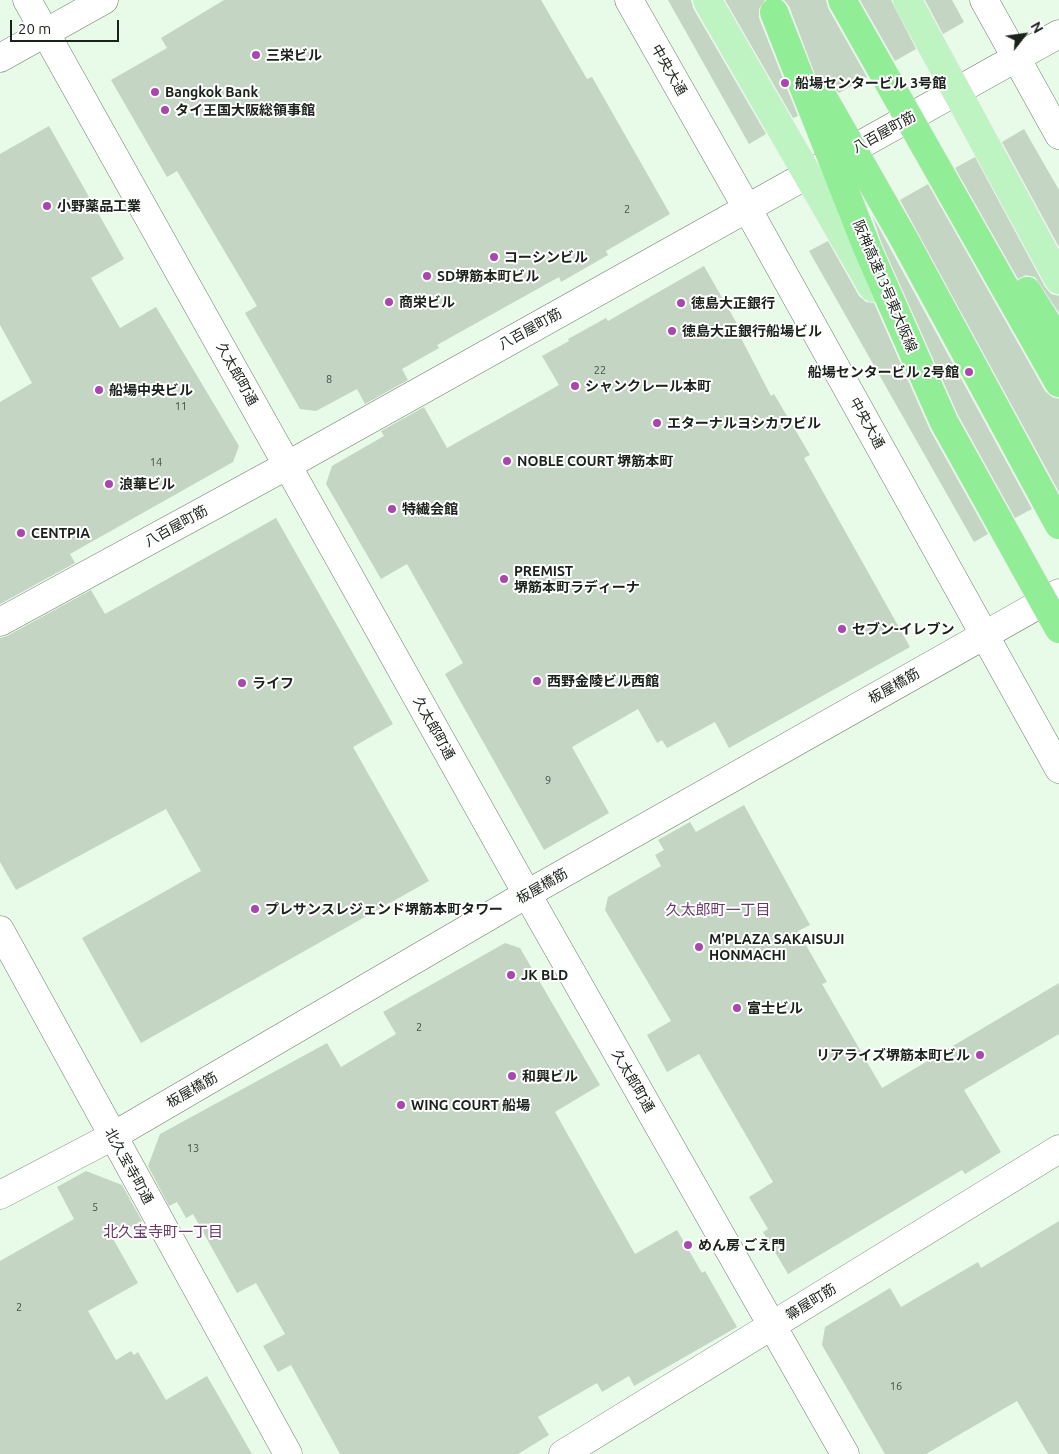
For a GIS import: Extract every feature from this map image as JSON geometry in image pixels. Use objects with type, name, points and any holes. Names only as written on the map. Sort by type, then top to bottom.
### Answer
[{"type":"highway","points":[[842,0],[1059,342]]},
{"type":"highway","points":[[842,0],[1059,383]]},
{"type":"highway","name":"阪神高速13号東大阪線","points":[[1059,525],[904,239],[774,12],[868,250],[944,422],[1059,629]]},
{"type":"main road","points":[[707,0],[836,221],[1059,621]]},
{"type":"main road","points":[[907,0],[1059,280]]},
{"type":"street","name":"久太郎町通","points":[[27,0],[527,894],[845,1454]]},
{"type":"street","points":[[0,58],[104,0]]},
{"type":"street","name":"中央大通","points":[[629,0],[1059,769]]},
{"type":"street","points":[[984,0],[1059,135]]},
{"type":"street","name":"八百屋町筋","points":[[0,622],[288,465],[1059,34]]},
{"type":"street","name":"板屋橋筋","points":[[0,1195],[113,1136],[527,894],[1059,593]]},
{"type":"street","name":"北久宝寺町通","points":[[0,930],[288,1454]]},
{"type":"street","name":"箒屋町筋","points":[[564,1454],[1059,1149]]},
{"type":"building","points":[[224,0],[541,0],[587,79],[592,77],[670,214],[606,251],[608,255],[561,282],[559,277],[437,345],[439,348],[402,369],[408,380],[365,404],[357,389],[316,411],[300,409],[245,313],[257,306],[177,171],[167,177],[111,80],[167,48],[161,38]]},
{"type":"building","points":[[668,0],[691,0],[693,8],[766,134],[749,144]]},
{"type":"building","points":[[725,0],[765,0],[759,9],[759,18],[798,116],[793,118]]},
{"type":"building","points":[[784,0],[826,0],[828,8],[867,77],[839,93],[831,85],[819,85],[789,6]]},
{"type":"building","points":[[860,0],[891,0],[916,49],[895,61]]},
{"type":"building","points":[[925,0],[952,0],[964,22],[943,34]]},
{"type":"building","points":[[49,126],[124,259],[91,278],[120,328],[156,307],[239,446],[233,462],[70,554],[75,563],[0,604],[0,402],[32,383],[0,325],[0,154]]},
{"type":"building","points":[[1024,129],[1059,190],[1059,247],[1002,142]]},
{"type":"building","points":[[975,157],[1045,287],[1051,294],[1059,296],[1059,313],[1035,277],[1026,275],[1018,279],[955,168]]},
{"type":"building","points":[[928,184],[1045,391],[1052,397],[1059,399],[1059,492],[900,200]]},
{"type":"building","points":[[872,215],[1032,509],[1015,518],[958,415],[882,244]]},
{"type":"building","points":[[828,241],[859,296],[866,302],[874,303],[930,430],[988,534],[974,542],[809,251]]},
{"type":"building","points":[[704,266],[744,336],[741,338],[771,396],[774,394],[810,455],[804,458],[910,647],[729,748],[715,722],[667,748],[662,740],[657,743],[638,709],[572,747],[609,813],[544,850],[445,674],[463,663],[407,564],[381,579],[326,484],[332,466],[384,436],[381,431],[424,407],[447,448],[559,385],[542,356],[569,341],[568,339],[606,318],[608,321]]},
{"type":"building","points":[[276,518],[393,724],[353,747],[429,881],[141,1043],[82,938],[201,871],[166,809],[16,890],[0,862],[0,638],[91,590],[105,614]]},
{"type":"building","points":[[744,805],[810,925],[798,931],[827,982],[822,984],[882,1088],[1059,983],[1059,1034],[964,1090],[1001,1152],[965,1174],[962,1170],[788,1274],[763,1232],[768,1229],[749,1197],[773,1182],[699,1054],[667,1072],[647,1035],[671,1021],[605,910],[608,897],[661,866],[655,855],[664,850],[658,840],[690,822],[696,832]]},
{"type":"building","points":[[505,943],[520,948],[600,1085],[555,1112],[635,1254],[677,1230],[702,1273],[705,1271],[737,1327],[634,1386],[629,1376],[602,1392],[597,1383],[538,1417],[549,1435],[518,1454],[340,1454],[291,1365],[278,1372],[263,1346],[285,1334],[256,1283],[237,1293],[193,1214],[186,1218],[177,1202],[169,1206],[148,1166],[160,1134],[327,1043],[341,1067],[396,1034],[383,1012]]},
{"type":"building","points":[[86,1171],[122,1185],[142,1221],[112,1237],[138,1283],[88,1311],[116,1360],[131,1351],[134,1355],[138,1352],[166,1400],[207,1376],[252,1454],[0,1454],[0,1261],[74,1219],[57,1187]]},
{"type":"building","points":[[1059,1221],[1059,1454],[1048,1454],[1017,1401],[926,1454],[885,1454],[822,1345],[825,1327],[890,1288],[901,1307],[978,1262],[981,1268]]},
{"type":"place","name":"三栄ビル","points":[[256,55]]},
{"type":"place","name":"船場センタービル 3号館","points":[[785,83]]},
{"type":"place","name":"Bangkok Bank","points":[[155,92]]},
{"type":"place","name":"タイ王国大阪総領事館","points":[[165,110]]},
{"type":"place","name":"小野薬品工業","points":[[47,206]]},
{"type":"place","name":"コーシンビル","points":[[494,257]]},
{"type":"place","name":"SD堺筋本町ビル","points":[[427,276]]},
{"type":"place","name":"商栄ビル","points":[[389,302]]},
{"type":"place","name":"徳島大正銀行","points":[[681,303]]},
{"type":"place","name":"徳島大正銀行船場ビル","points":[[672,331]]},
{"type":"place","name":"船場センタービル 2号館","points":[[969,372]]},
{"type":"place","name":"シャンクレール本町","points":[[575,386]]},
{"type":"place","name":"船場中央ビル","points":[[99,390]]},
{"type":"place","name":"エターナルヨシカワビル","points":[[657,423]]},
{"type":"place","name":"NOBLE COURT 堺筋本町","points":[[507,461]]},
{"type":"place","name":"浪華ビル","points":[[109,484]]},
{"type":"place","name":"特繊会館","points":[[392,509]]},
{"type":"place","name":"CENTPIA","points":[[21,533]]},
{"type":"place","name":"PREMIST 堺筋本町ラディーナ","points":[[504,579]]},
{"type":"place","name":"セブン-イレブン","points":[[842,629]]},
{"type":"place","name":"西野金陵ビル西館","points":[[537,681]]},
{"type":"place","name":"ライフ","points":[[242,683]]},
{"type":"place","name":"プレサンスレジェンド堺筋本町タワー","points":[[255,909]]},
{"type":"place","name":"M’PLAZA SAKAISUJI HONMACHI","points":[[699,947]]},
{"type":"place","name":"JK BLD","points":[[511,975]]},
{"type":"place","name":"富士ビル","points":[[737,1008]]},
{"type":"place","name":"リアライズ堺筋本町ビル","points":[[980,1055]]},
{"type":"place","name":"和興ビル","points":[[512,1076]]},
{"type":"place","name":"WING COURT 船場","points":[[401,1105]]},
{"type":"place","name":"めん房 ごえ門","points":[[688,1245]]},
{"type":"district","name":"久太郎町一丁目","points":[[718,910]]},
{"type":"district","name":"北久宝寺町一丁目","points":[[163,1232]]}]
